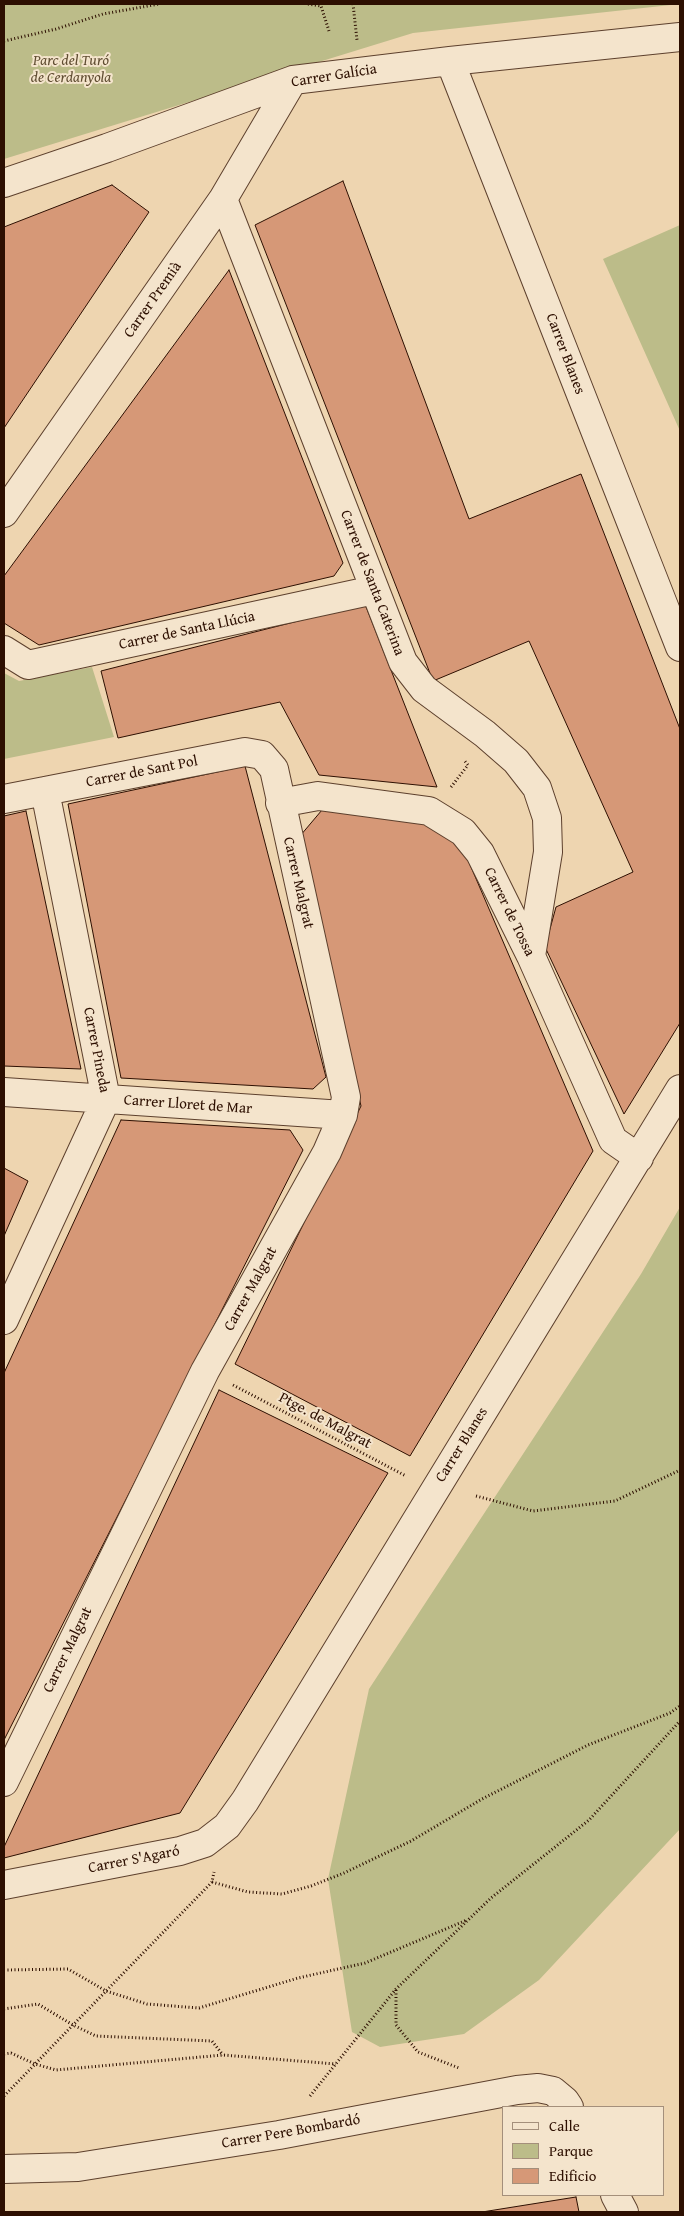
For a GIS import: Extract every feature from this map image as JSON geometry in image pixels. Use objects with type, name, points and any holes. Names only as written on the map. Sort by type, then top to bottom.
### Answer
[{"type":"street","name":"Carrer Galícia","points":[[4,183],[107,148],[293,80],[366,70],[680,37]]},
{"type":"street","name":"Carrer Blanes","points":[[450,61],[680,647]]},
{"type":"street","name":"Carrer Premià","points":[[4,513],[223,199],[293,80]]},
{"type":"street","name":"Carrer de Santa Caterina","points":[[223,199],[403,662],[424,690],[485,734],[516,761],[537,788],[547,818],[548,852],[531,956]]},
{"type":"street","name":"Carrer de Santa Llúcia","points":[[4,650],[28,665],[374,590]]},
{"type":"street","name":"Carrer de Sant Pol","points":[[4,799],[246,752],[262,755],[274,769]]},
{"type":"street","name":"Carrer Malgrat","points":[[4,1782],[205,1371],[327,1152],[343,1115],[346,1097],[274,769]]},
{"type":"street","name":"Carrer Pineda","points":[[4,1320],[106,1099],[44,791]]},
{"type":"street","name":"Carrer de Tossa","points":[[280,802],[318,796],[429,811],[463,832],[480,853],[531,956],[613,1140],[639,1158]]},
{"type":"street","name":"Carrer Blanes","points":[[245,1801],[433,1490],[680,1089]]},
{"type":"street","name":"Carrer Lloret de Mar","points":[[4,1092],[343,1115]]},
{"type":"street","name":"Carrer S'Agaró","points":[[4,1885],[180,1851],[205,1843],[227,1826],[245,1801]]},
{"type":"street","name":"Carrer Pere Bombardó","points":[[4,2169],[78,2168],[279,2135],[517,2090],[538,2088],[554,2091],[569,2106]]},
{"type":"street","points":[[616,2196],[624,2212]]},
{"type":"path","points":[[4,41],[56,29],[103,14],[158,4]]},
{"type":"path","points":[[308,4],[321,4],[329,31]]},
{"type":"path","points":[[352,4],[357,42],[366,70]]},
{"type":"path","points":[[446,794],[468,765],[462,757]]},
{"type":"path","name":"Ptge. de Malgrat","points":[[205,1371],[433,1490]]},
{"type":"path","points":[[476,1496],[533,1511],[615,1501],[680,1470]]},
{"type":"path","points":[[212,1882],[248,1892],[282,1894],[311,1886],[344,1873],[411,1841],[482,1799],[588,1745],[670,1713],[680,1706]]},
{"type":"path","points":[[279,2135],[396,1989],[491,1898],[589,1820],[680,1720]]},
{"type":"path","points":[[4,2096],[212,1882],[227,1826]]},
{"type":"path","points":[[4,1970],[68,1969],[106,1991],[147,2004],[199,2008],[298,1978],[365,1963],[470,1919]]},
{"type":"path","points":[[396,1989],[396,2025],[418,2052],[463,2069]]},
{"type":"path","points":[[4,2009],[38,2004],[72,2025],[96,2036],[212,2040],[223,2056]]},
{"type":"path","points":[[4,2054],[10,2053],[35,2064],[56,2070],[223,2056],[336,2064]]},
{"type":"green space","name":"Parc del Turó de Cerdanyola","points":[[4,4],[680,4],[413,33],[4,159]]},
{"type":"green space","points":[[680,225],[680,431],[603,259]]},
{"type":"green space","points":[[92,667],[114,737],[4,759],[4,673],[19,681]]},
{"type":"green space","points":[[680,1207],[680,1829],[539,1980],[464,2034],[380,2047],[352,2032],[328,1879],[369,1689],[641,1274]]},
{"type":"building","points":[[343,181],[469,519],[581,474],[680,729],[680,1023],[624,1114],[545,947],[556,907],[633,872],[529,641],[433,681],[255,225]]},
{"type":"building","points":[[112,185],[149,212],[4,428],[4,227]]},
{"type":"building","points":[[229,270],[343,563],[334,576],[39,645],[4,623],[4,576]]},
{"type":"building","points":[[365,604],[437,787],[319,775],[280,702],[118,738],[101,671]]},
{"type":"building","points":[[245,766],[326,1077],[313,1089],[121,1078],[68,804]]},
{"type":"building","points":[[322,810],[427,820],[449,831],[465,853],[593,1151],[410,1456],[235,1364],[361,1106],[300,836]]},
{"type":"building","points":[[26,811],[81,1069],[4,1066],[4,816]]},
{"type":"building","points":[[121,1120],[290,1130],[303,1150],[4,1740],[4,1373]]},
{"type":"building","points":[[4,1168],[28,1181],[4,1236]]},
{"type":"building","points":[[219,1390],[388,1473],[180,1813],[4,1858],[4,1847]]},
{"type":"building","points":[[576,2197],[579,2212],[482,2212]]}]
